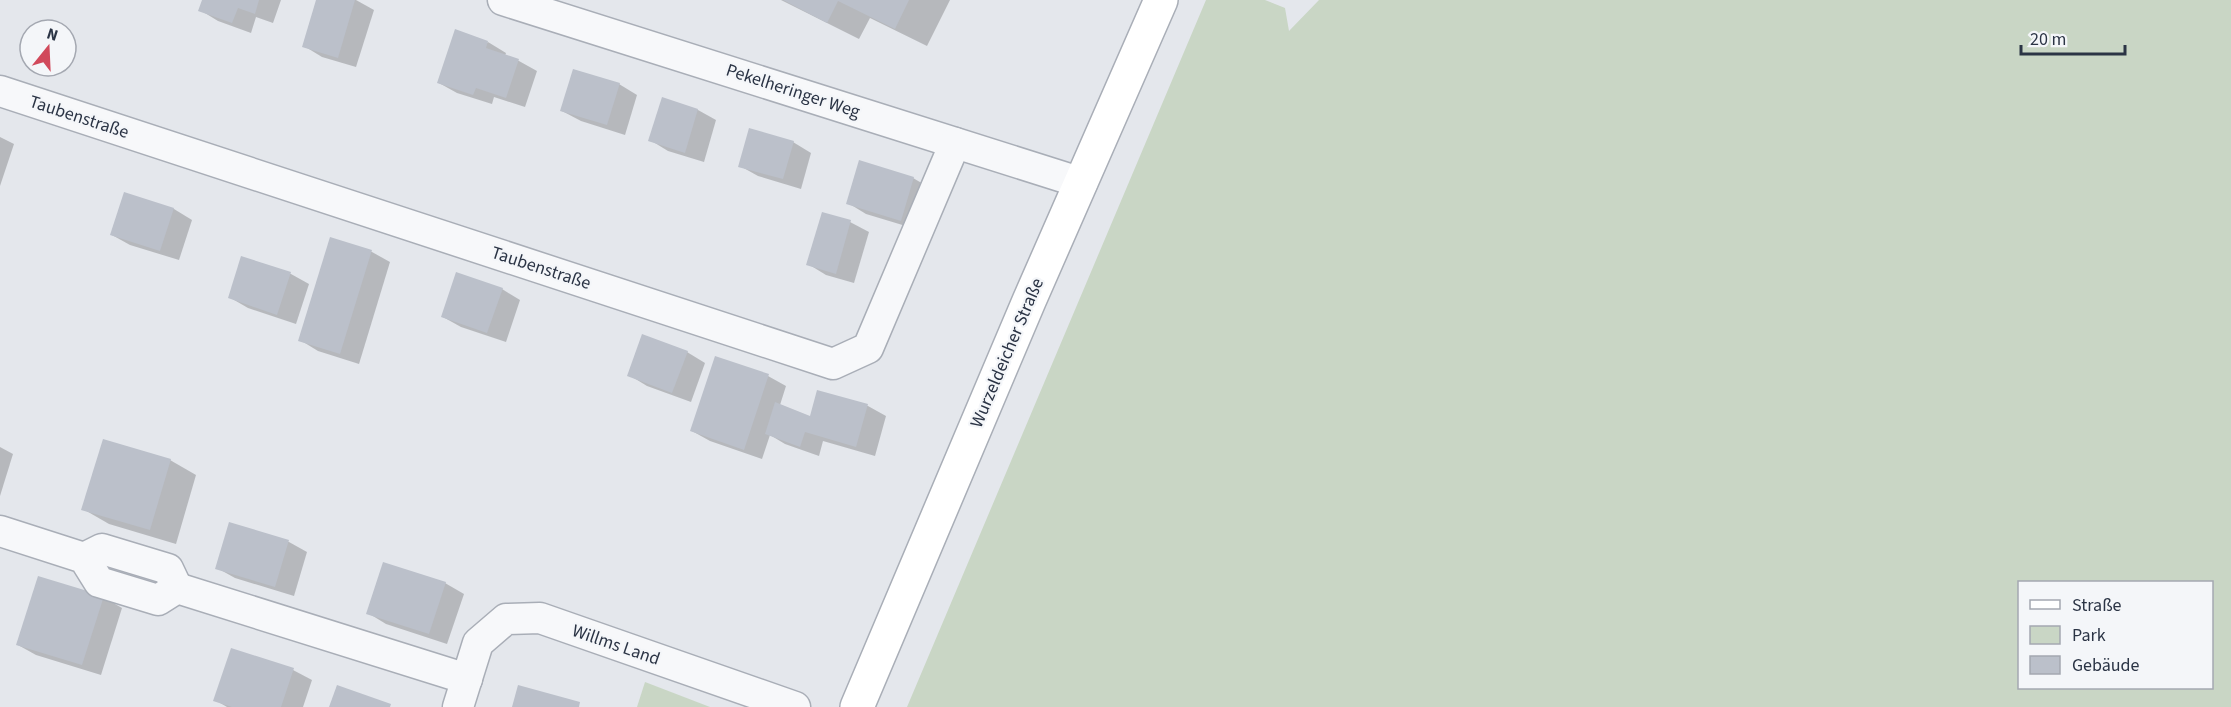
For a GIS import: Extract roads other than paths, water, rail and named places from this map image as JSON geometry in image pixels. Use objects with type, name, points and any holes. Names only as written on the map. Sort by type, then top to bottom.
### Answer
[{"type":"main road","name":"Wurzeldeicher Straße","points":[[857,707],[1029,301],[1161,0]]},
{"type":"street","name":"Pekelheringer Weg","points":[[504,0],[1082,183]]},
{"type":"street","name":"Taubenstraße","points":[[0,91],[833,364],[868,348],[955,142]]},
{"type":"street","points":[[0,531],[84,558],[99,582],[158,600],[177,588],[467,679]]},
{"type":"street","name":"Willms Land","points":[[458,707],[478,643],[506,619],[540,618],[795,707]]}]
